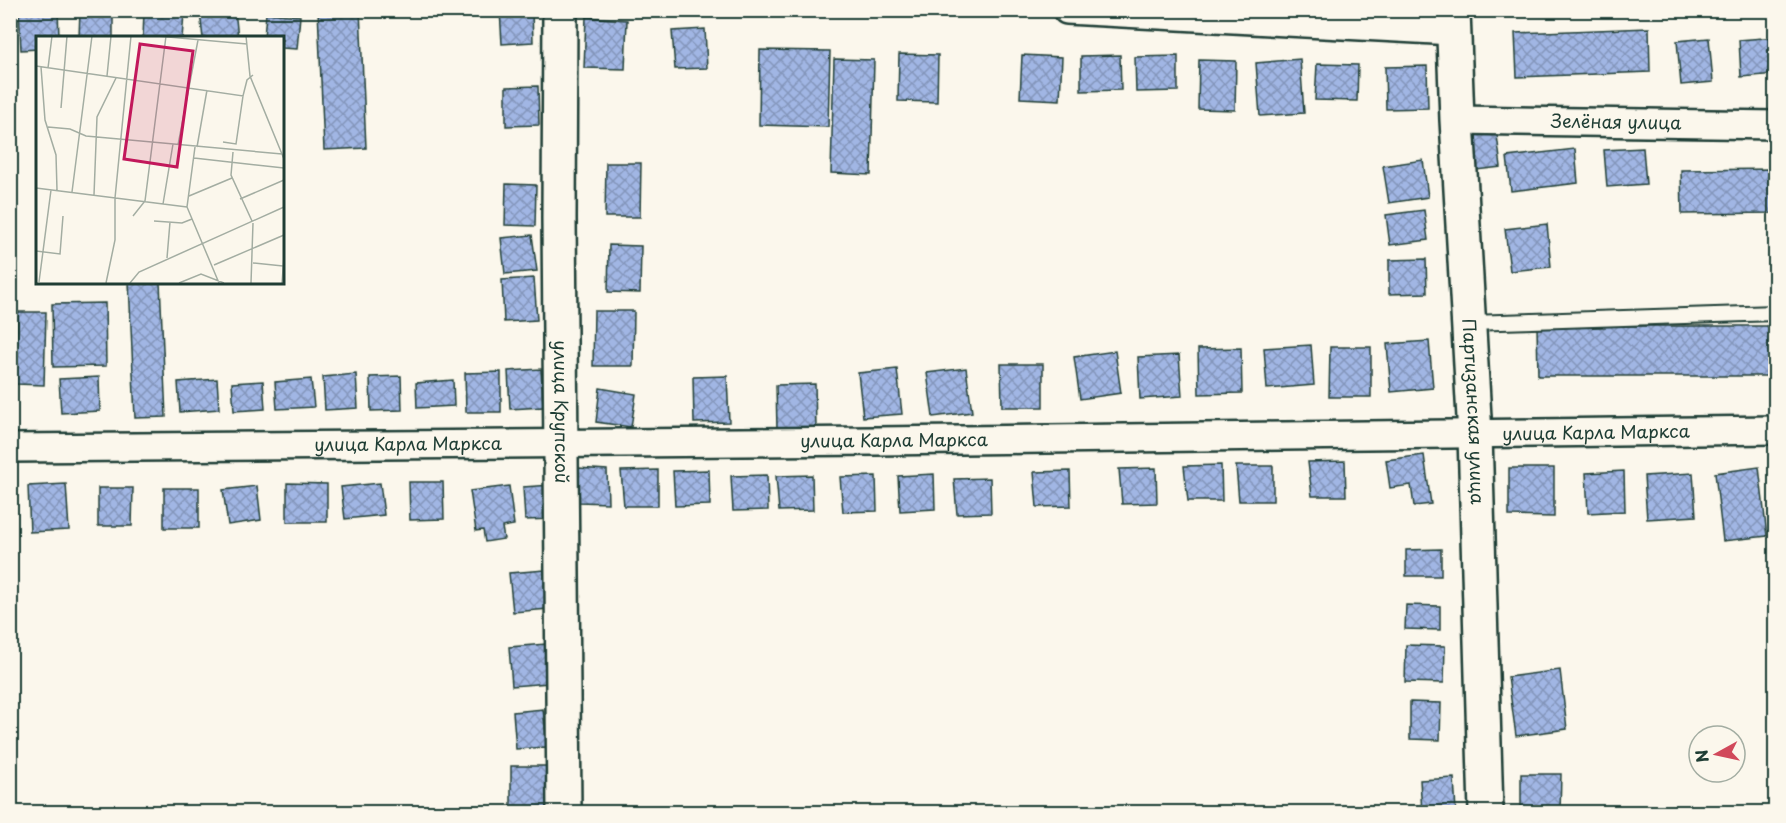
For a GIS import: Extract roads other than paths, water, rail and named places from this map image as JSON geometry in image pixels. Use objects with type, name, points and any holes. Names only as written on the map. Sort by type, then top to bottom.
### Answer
[{"type":"street","name":"улица Крупской","points":[[560,10],[564,813]]},
{"type":"street","points":[[1067,10],[1453,21]]},
{"type":"street","name":"Партизанская улица","points":[[1453,21],[1475,435],[1486,813]]},
{"type":"street","name":"Зелёная улица","points":[[1457,120],[1776,125]]},
{"type":"street","name":"улица Карла Маркса","points":[[10,448],[1475,435],[1776,430]]},
{"type":"lane","points":[[1469,323],[1776,313]]}]
